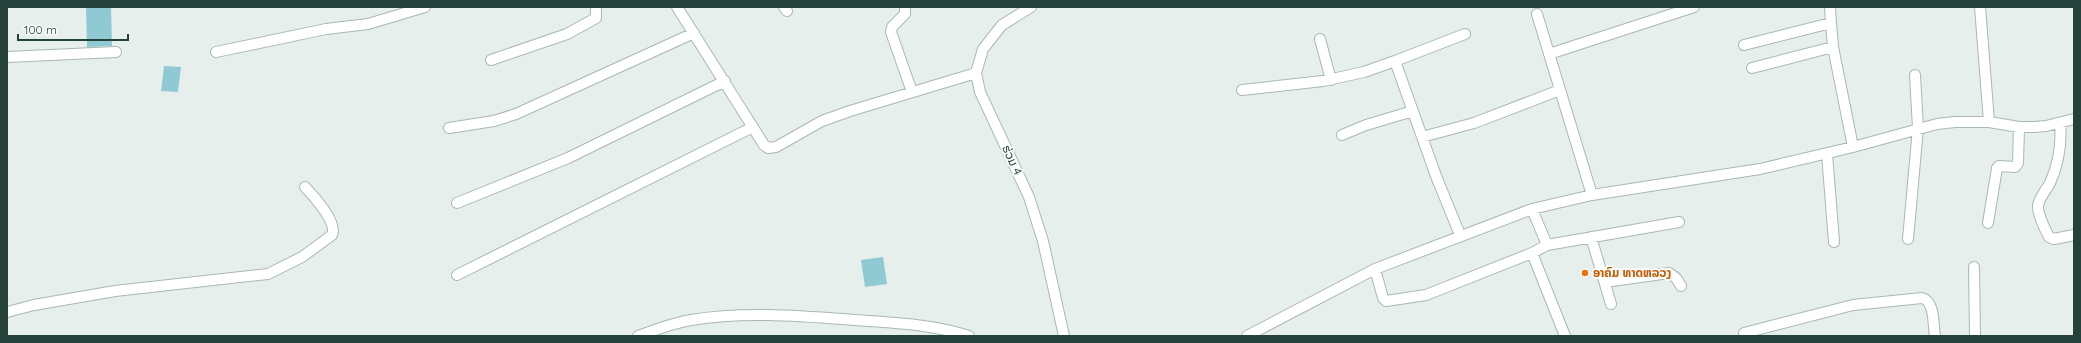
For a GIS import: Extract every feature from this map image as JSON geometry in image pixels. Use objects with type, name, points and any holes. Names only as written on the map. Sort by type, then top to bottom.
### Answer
[{"type":"street","points":[[216,52],[340,27],[368,24],[426,7]]},
{"type":"street","points":[[491,60],[567,34],[596,18],[596,7]]},
{"type":"street","points":[[677,7],[764,145],[768,148],[776,147],[822,122],[850,111],[976,73]]},
{"type":"street","points":[[905,7],[906,14],[892,27],[891,32],[912,92]]},
{"type":"street","name":"ຮ່ວມ 4","points":[[1031,7],[1002,25],[983,49],[976,73],[980,92],[1029,197],[1043,241],[1064,336]]},
{"type":"street","points":[[1549,54],[1694,7]]},
{"type":"street","points":[[1830,7],[1833,47],[1853,147]]},
{"type":"street","points":[[1980,7],[1989,122]]},
{"type":"street","points":[[1537,14],[1592,195]]},
{"type":"street","points":[[1744,45],[1831,23]]},
{"type":"street","points":[[449,128],[494,121],[516,114],[694,33]]},
{"type":"street","points":[[1242,90],[1331,80],[1364,72],[1394,62],[1465,34]]},
{"type":"street","points":[[1320,39],[1331,80]]},
{"type":"street","points":[[1752,68],[1833,47]]},
{"type":"street","points":[[7,57],[116,52]]},
{"type":"street","points":[[1394,62],[1460,235]]},
{"type":"street","points":[[1908,239],[1918,128],[1915,75]]},
{"type":"street","points":[[457,204],[568,158],[725,81]]},
{"type":"street","points":[[1422,137],[1474,123],[1560,90]]},
{"type":"street","points":[[1342,135],[1366,125],[1413,111]]},
{"type":"street","points":[[1247,336],[1375,269],[1460,235],[1532,209],[1592,195],[1736,174],[1827,154],[1918,128],[1955,122],[1989,122],[2019,127],[2046,126],[2074,119]]},
{"type":"street","points":[[2060,123],[2062,144],[2059,158],[2050,183],[2040,200],[2038,209],[2049,237],[2054,238],[2074,235]]},
{"type":"street","points":[[457,275],[753,127]]},
{"type":"street","points":[[1988,223],[1997,168],[1999,166],[2015,167],[2018,163],[2019,127]]},
{"type":"street","points":[[1827,154],[1834,242]]},
{"type":"street","points":[[7,312],[34,305],[115,291],[268,274],[302,257],[334,232],[333,226],[316,199],[305,187]]},
{"type":"street","points":[[1532,209],[1547,245]]},
{"type":"street","points":[[1375,269],[1383,298],[1386,301],[1426,295],[1547,245],[1679,222]]},
{"type":"street","points":[[1591,237],[1611,304]]},
{"type":"street","points":[[1532,252],[1564,336]]},
{"type":"street","points":[[1974,267],[1975,336]]},
{"type":"street","points":[[1605,282],[1669,273],[1676,278],[1681,286]]},
{"type":"street","points":[[1744,333],[1853,305],[1922,298],[1926,299],[1930,304],[1935,336]]},
{"type":"street","points":[[638,336],[669,325],[690,320],[729,315],[823,318],[904,323],[934,327],[969,336]]},
{"type":"water","points":[[86,7],[111,7],[112,46],[87,47]]},
{"type":"water","points":[[164,66],[181,67],[178,92],[161,91]]},
{"type":"water","points":[[883,257],[887,284],[865,287],[861,260]]},
{"type":"place","name":"ອາຄົມ ທາດຫລວງ","points":[[1585,273]]}]
